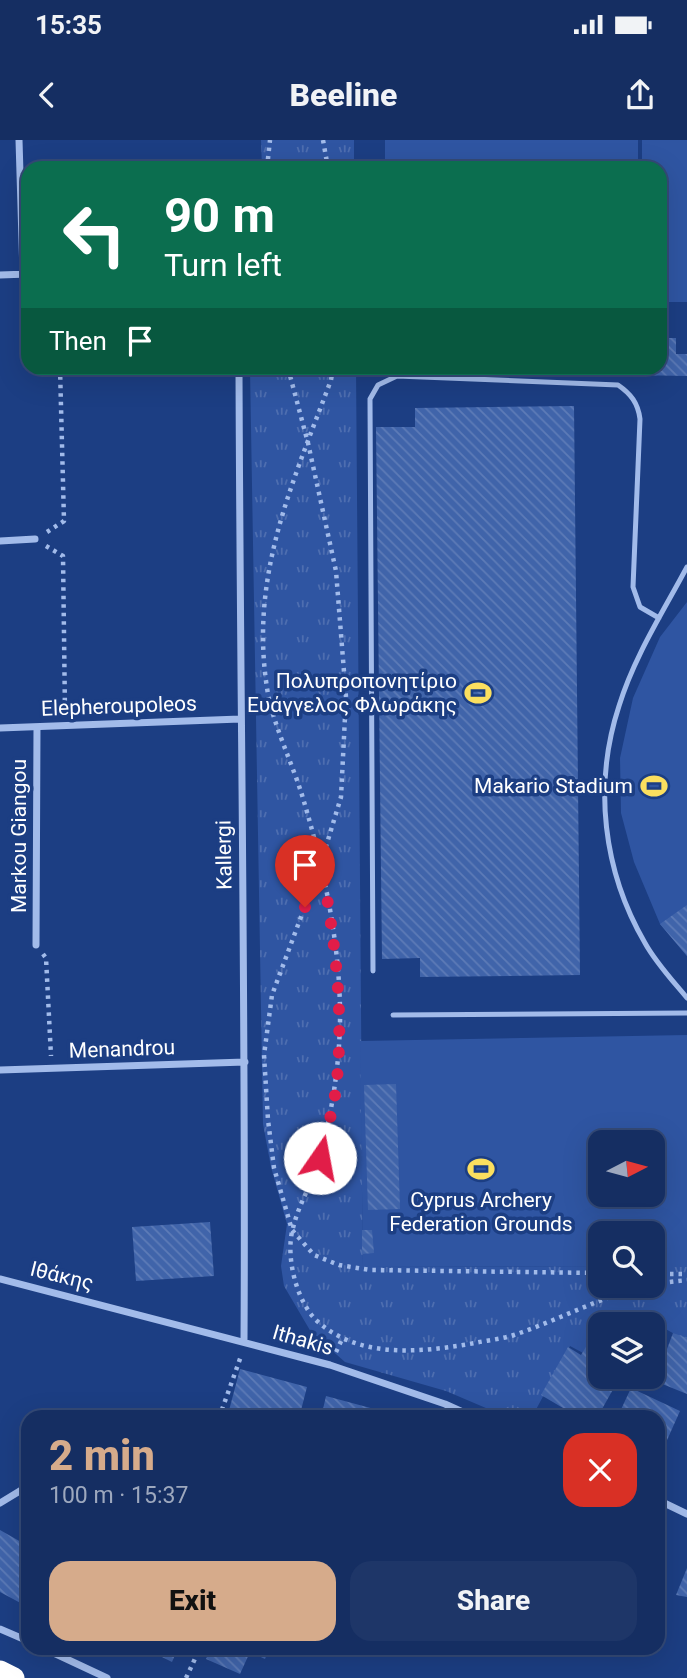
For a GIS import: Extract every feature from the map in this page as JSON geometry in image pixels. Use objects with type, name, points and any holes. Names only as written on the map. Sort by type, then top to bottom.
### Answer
[{"type":"highway","points":[[0,1671],[14,1678]]},
{"type":"street","points":[[19,140],[21,185]]},
{"type":"street","points":[[0,275],[21,274]]},
{"type":"street","name":"Kallergi","points":[[239,375],[245,1062],[244,1341]]},
{"type":"street","points":[[0,541],[35,539]]},
{"type":"street","name":"Elepheroupoleos","points":[[0,728],[240,719]]},
{"type":"street","name":"Markou Giangou","points":[[36,945],[37,727]]},
{"type":"street","name":"Menandrou","points":[[0,1070],[245,1062]]},
{"type":"street","name":"Ιθάκης","points":[[0,1279],[116,1308]]},
{"type":"street","name":"Ithakis","points":[[116,1308],[330,1365],[458,1410]]},
{"type":"street","points":[[0,1503],[21,1490]]},
{"type":"street","points":[[665,1503],[687,1514]]},
{"type":"street","points":[[0,1629],[21,1639]]},
{"type":"street","points":[[58,1655],[107,1678]]},
{"type":"lane","points":[[373,971],[370,399],[378,386],[397,376],[618,384],[627,391],[639,408],[640,419],[633,587],[640,607],[659,618]]},
{"type":"lane","points":[[687,567],[639,655],[619,705],[606,751],[603,785],[605,820],[619,885],[633,921],[645,944],[687,998]]},
{"type":"lane","points":[[393,1015],[687,1013]]},
{"type":"path","points":[[268,161],[270,140]]},
{"type":"path","points":[[323,140],[327,161]]},
{"type":"path","points":[[60,375],[64,521],[35,539],[62,556],[65,726]]},
{"type":"path","points":[[290,375],[336,571],[346,697],[341,797],[321,863],[272,995],[264,1055],[274,1168],[292,1230],[291,1262],[298,1292],[315,1320],[338,1335],[363,1346],[387,1351],[446,1348],[512,1336],[606,1298]]},
{"type":"path","points":[[292,1230],[320,1158],[337,1081],[340,1020],[335,937],[321,863],[302,794],[268,695],[263,628],[266,578],[278,527],[332,375]]},
{"type":"path","points":[[36,945],[47,958],[52,1069]]},
{"type":"path","points":[[292,1230],[314,1255],[339,1265],[370,1270],[588,1273]]},
{"type":"path","points":[[665,1273],[687,1274]]},
{"type":"path","points":[[665,1283],[687,1280]]},
{"type":"path","points":[[222,1410],[239,1367],[244,1341]]},
{"type":"path","points":[[186,1678],[197,1655]]},
{"type":"green space","points":[[261,140],[354,140],[354,161],[262,161]]},
{"type":"green space","points":[[385,140],[638,140],[638,161],[385,161]]},
{"type":"green space","points":[[642,140],[687,140],[687,302],[667,302],[667,161],[642,161]]},
{"type":"green space","points":[[250,375],[356,375],[363,1267],[588,1266],[588,1298],[665,1298],[665,1267],[687,1267],[687,1341],[665,1329],[665,1312],[588,1312],[588,1356],[570,1346],[536,1410],[491,1410],[446,1391],[345,1362],[311,1332],[284,1286],[281,1266],[287,1224],[271,1167],[263,1124]]},
{"type":"green space","name":"Makario Stadium","points":[[687,602],[687,956],[660,924],[634,862],[621,813],[620,758],[633,698],[660,637]]},
{"type":"green space","name":"Cyprus Archery Federation Grounds","points":[[687,1035],[687,1267],[665,1267],[665,1221],[588,1221],[588,1266],[363,1267],[360,1041]]},
{"type":"building","points":[[667,338],[676,338],[676,354],[687,354],[687,376],[632,375],[667,375]]},
{"type":"building","name":"Πολυπροπονητίριο Ευάγγελος Φλωράκης","points":[[574,406],[580,975],[420,977],[420,958],[382,959],[376,427],[415,427],[415,408]]},
{"type":"building","points":[[687,905],[687,956],[660,924]]},
{"type":"building","points":[[396,1084],[400,1209],[368,1210],[364,1085]]},
{"type":"building","points":[[210,1222],[214,1276],[136,1281],[132,1227]]},
{"type":"building","points":[[362,1230],[372,1230],[374,1253],[362,1254]]},
{"type":"building","points":[[673,1333],[687,1338],[687,1394],[665,1385],[665,1354]]},
{"type":"building","points":[[588,1344],[588,1389],[613,1389],[601,1410],[566,1410],[541,1395],[568,1347],[581,1355]]},
{"type":"building","points":[[240,1369],[307,1387],[301,1410],[229,1410]]},
{"type":"building","points":[[631,1389],[633,1389],[680,1411],[665,1445],[665,1410],[621,1410]]},
{"type":"building","points":[[326,1396],[378,1410],[323,1410]]},
{"type":"building","points":[[0,1530],[21,1542],[21,1603],[0,1592]]},
{"type":"building","points":[[687,1568],[687,1597],[676,1595]]},
{"type":"building","points":[[158,1655],[175,1655],[172,1662]]},
{"type":"building","points":[[208,1655],[249,1655],[240,1674],[206,1659]]},
{"type":"place","name":"Πολυπροπονητίριο Ευάγγελος Φλωράκης","points":[[478,693]]},
{"type":"place","name":"Makario Stadium","points":[[654,786]]},
{"type":"place","name":"Cyprus Archery Federation Grounds","points":[[481,1169]]},
{"type":"route","points":[[305,907],[321,863],[335,937],[340,1020],[337,1081],[320,1158]]}]
